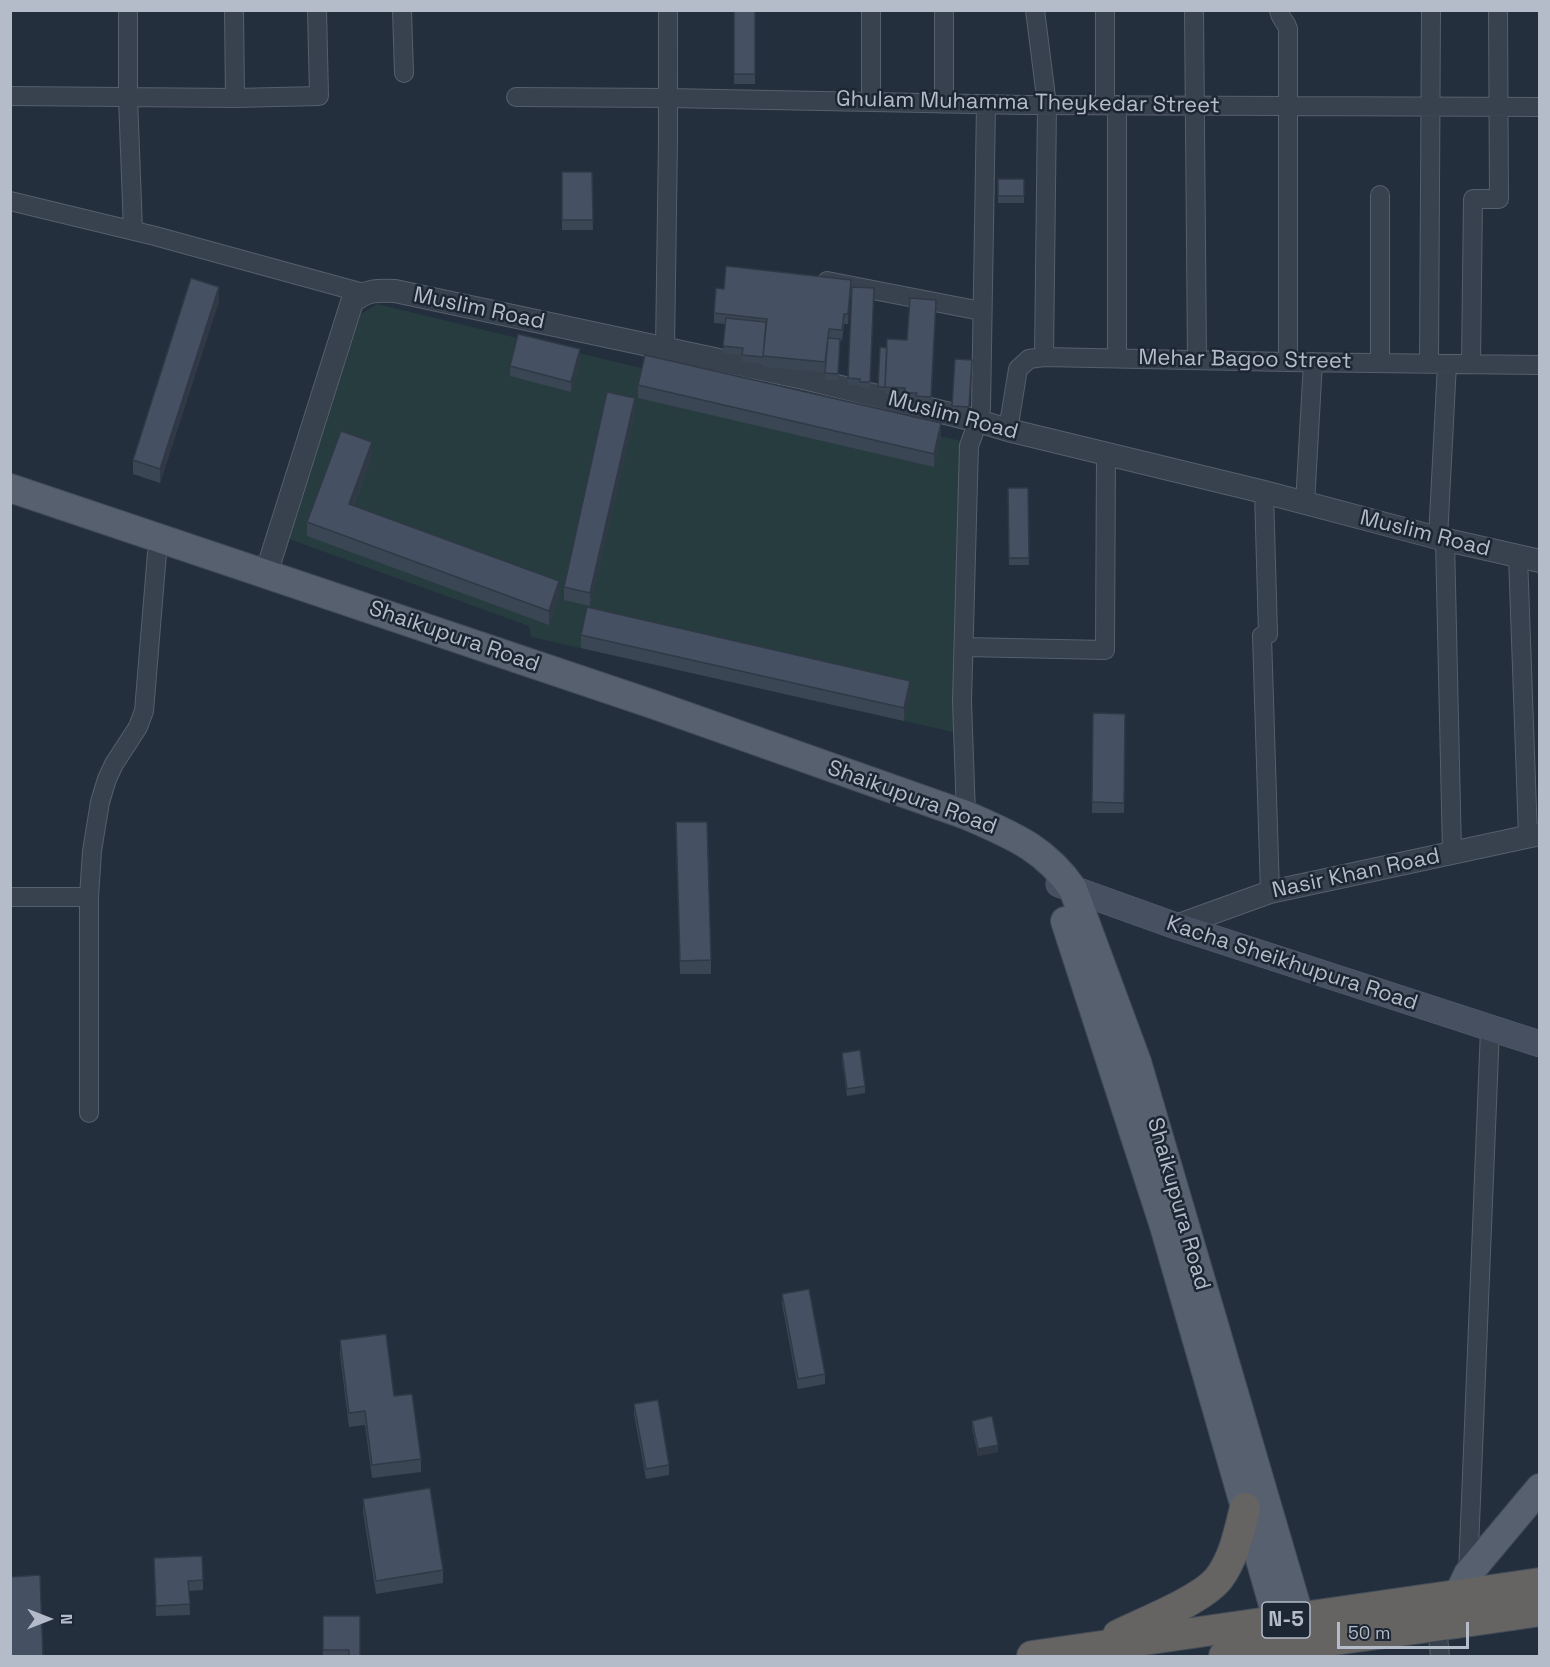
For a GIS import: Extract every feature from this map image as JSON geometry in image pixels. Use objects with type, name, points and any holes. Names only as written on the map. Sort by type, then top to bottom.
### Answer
[{"type":"highway","points":[[1094,1647],[1193,1599],[1219,1579],[1236,1546],[1245,1508]]},
{"type":"highway","name":"N-5","points":[[1032,1656],[1065,1654],[1094,1647],[1289,1620],[1463,1584],[1539,1583]]},
{"type":"highway","name":"N-5","points":[[1224,1656],[1328,1648],[1437,1627],[1539,1611]]},
{"type":"main road","name":"Shaikupura Road","points":[[10,489],[652,704],[966,814],[1038,850],[1060,870],[1073,889],[1137,1062],[1289,1620]]},
{"type":"main road","name":"Shaikupura Road","points":[[10,504],[648,718],[960,828],[1030,862],[1046,879],[1058,899],[1164,1226],[1245,1508],[1289,1620]]},
{"type":"main road","name":"Kacha Sheikhupura Road","points":[[1046,879],[1176,926],[1539,1044]]},
{"type":"main road","points":[[1463,1584],[1539,1488]]},
{"type":"street","points":[[128,10],[128,98],[133,230]]},
{"type":"street","points":[[234,10],[235,98]]},
{"type":"street","points":[[10,96],[128,98],[319,96],[317,10]]},
{"type":"street","points":[[402,10],[404,73]]},
{"type":"street","points":[[664,348],[668,10]]},
{"type":"street","points":[[871,10],[871,102]]},
{"type":"street","points":[[944,10],[944,104]]},
{"type":"street","points":[[1035,10],[1047,105],[1044,357]]},
{"type":"street","points":[[1105,10],[1111,105],[1117,358]]},
{"type":"street","points":[[1194,10],[1197,360]]},
{"type":"street","points":[[1279,10],[1288,29],[1288,362]]},
{"type":"street","points":[[1431,10],[1430,106],[1452,853]]},
{"type":"street","points":[[1471,364],[1473,200],[1498,199],[1498,10]]},
{"type":"street","name":"Ghulam Muhamma Theykedar Street","points":[[516,97],[986,105],[1539,107]]},
{"type":"street","points":[[966,814],[963,701],[969,446],[981,408],[986,105]]},
{"type":"street","points":[[1380,195],[1380,363]]},
{"type":"street","name":"Muslim Road","points":[[10,201],[133,230],[363,293],[380,290],[395,291],[808,379],[1106,455],[1264,492],[1441,539],[1529,558]]},
{"type":"street","points":[[824,281],[981,311]]},
{"type":"street","points":[[266,574],[346,318],[352,302],[363,293]]},
{"type":"street","name":"Mehar Bagoo Street","points":[[1008,430],[1018,369],[1029,359],[1044,357],[1539,364]]},
{"type":"street","points":[[1305,504],[1313,362]]},
{"type":"street","points":[[964,647],[1105,650],[1106,455]]},
{"type":"street","points":[[1264,492],[1268,633],[1262,636],[1270,892]]},
{"type":"street","points":[[89,1113],[89,897],[92,851],[103,792],[110,772],[138,727],[144,711],[157,553]]},
{"type":"street","points":[[1529,558],[1534,835]]},
{"type":"street","name":"Nasir Khan Road","points":[[1176,926],[1270,892],[1534,835]]},
{"type":"street","points":[[10,897],[89,897]]},
{"type":"street","points":[[1463,1584],[1490,1029]]},
{"type":"street","points":[[1437,1627],[1440,1656]]},
{"type":"green space","points":[[377,304],[645,369],[961,441],[953,732],[531,637],[529,626],[289,539],[361,314]]},
{"type":"building","points":[[734,10],[755,10],[755,74],[734,74]]},
{"type":"building","points":[[562,172],[592,172],[593,220],[562,220]]},
{"type":"building","points":[[998,179],[1024,179],[1024,196],[998,196]]},
{"type":"building","points":[[726,266],[851,280],[848,314],[844,314],[842,330],[829,329],[825,362],[763,356],[767,319],[714,313],[716,288],[724,289]]},
{"type":"building","points":[[191,278],[219,287],[160,469],[133,460]]},
{"type":"building","points":[[852,287],[874,288],[870,382],[848,378]]},
{"type":"building","points":[[910,298],[936,300],[931,397],[916,396],[917,393],[905,393],[905,388],[885,387],[887,339],[907,340]]},
{"type":"building","points":[[726,318],[766,322],[763,357],[742,355],[743,348],[723,346]]},
{"type":"building","points":[[518,334],[580,349],[571,382],[510,366]]},
{"type":"building","points":[[828,338],[840,339],[838,374],[825,373]]},
{"type":"building","points":[[880,347],[887,348],[885,387],[878,387]]},
{"type":"building","points":[[645,355],[941,423],[934,454],[638,385]]},
{"type":"building","points":[[955,359],[972,360],[969,407],[952,406]]},
{"type":"building","points":[[607,392],[635,398],[590,593],[564,587]]},
{"type":"building","points":[[341,431],[372,442],[349,504],[559,581],[549,611],[307,522]]},
{"type":"building","points":[[1008,488],[1028,488],[1029,558],[1009,558]]},
{"type":"building","points":[[587,607],[910,681],[904,708],[581,635]]},
{"type":"building","points":[[1093,713],[1125,714],[1124,803],[1092,802]]},
{"type":"building","points":[[676,822],[707,822],[711,960],[680,961]]},
{"type":"building","points":[[860,1050],[865,1086],[847,1089],[842,1053]]},
{"type":"building","points":[[809,1289],[825,1374],[798,1379],[782,1294]]},
{"type":"building","points":[[386,1334],[394,1396],[412,1394],[421,1459],[372,1465],[365,1411],[349,1413],[340,1340]]},
{"type":"building","points":[[658,1400],[669,1465],[646,1469],[634,1404]]},
{"type":"building","points":[[992,1416],[998,1445],[978,1449],[972,1421]]},
{"type":"building","points":[[430,1488],[443,1570],[376,1581],[363,1499]]},
{"type":"building","points":[[202,1556],[203,1580],[188,1581],[190,1604],[156,1606],[154,1558]]},
{"type":"building","points":[[40,1575],[43,1656],[10,1656],[10,1577]]},
{"type":"building","points":[[323,1616],[360,1616],[360,1656],[349,1656],[349,1650],[323,1650]]}]
